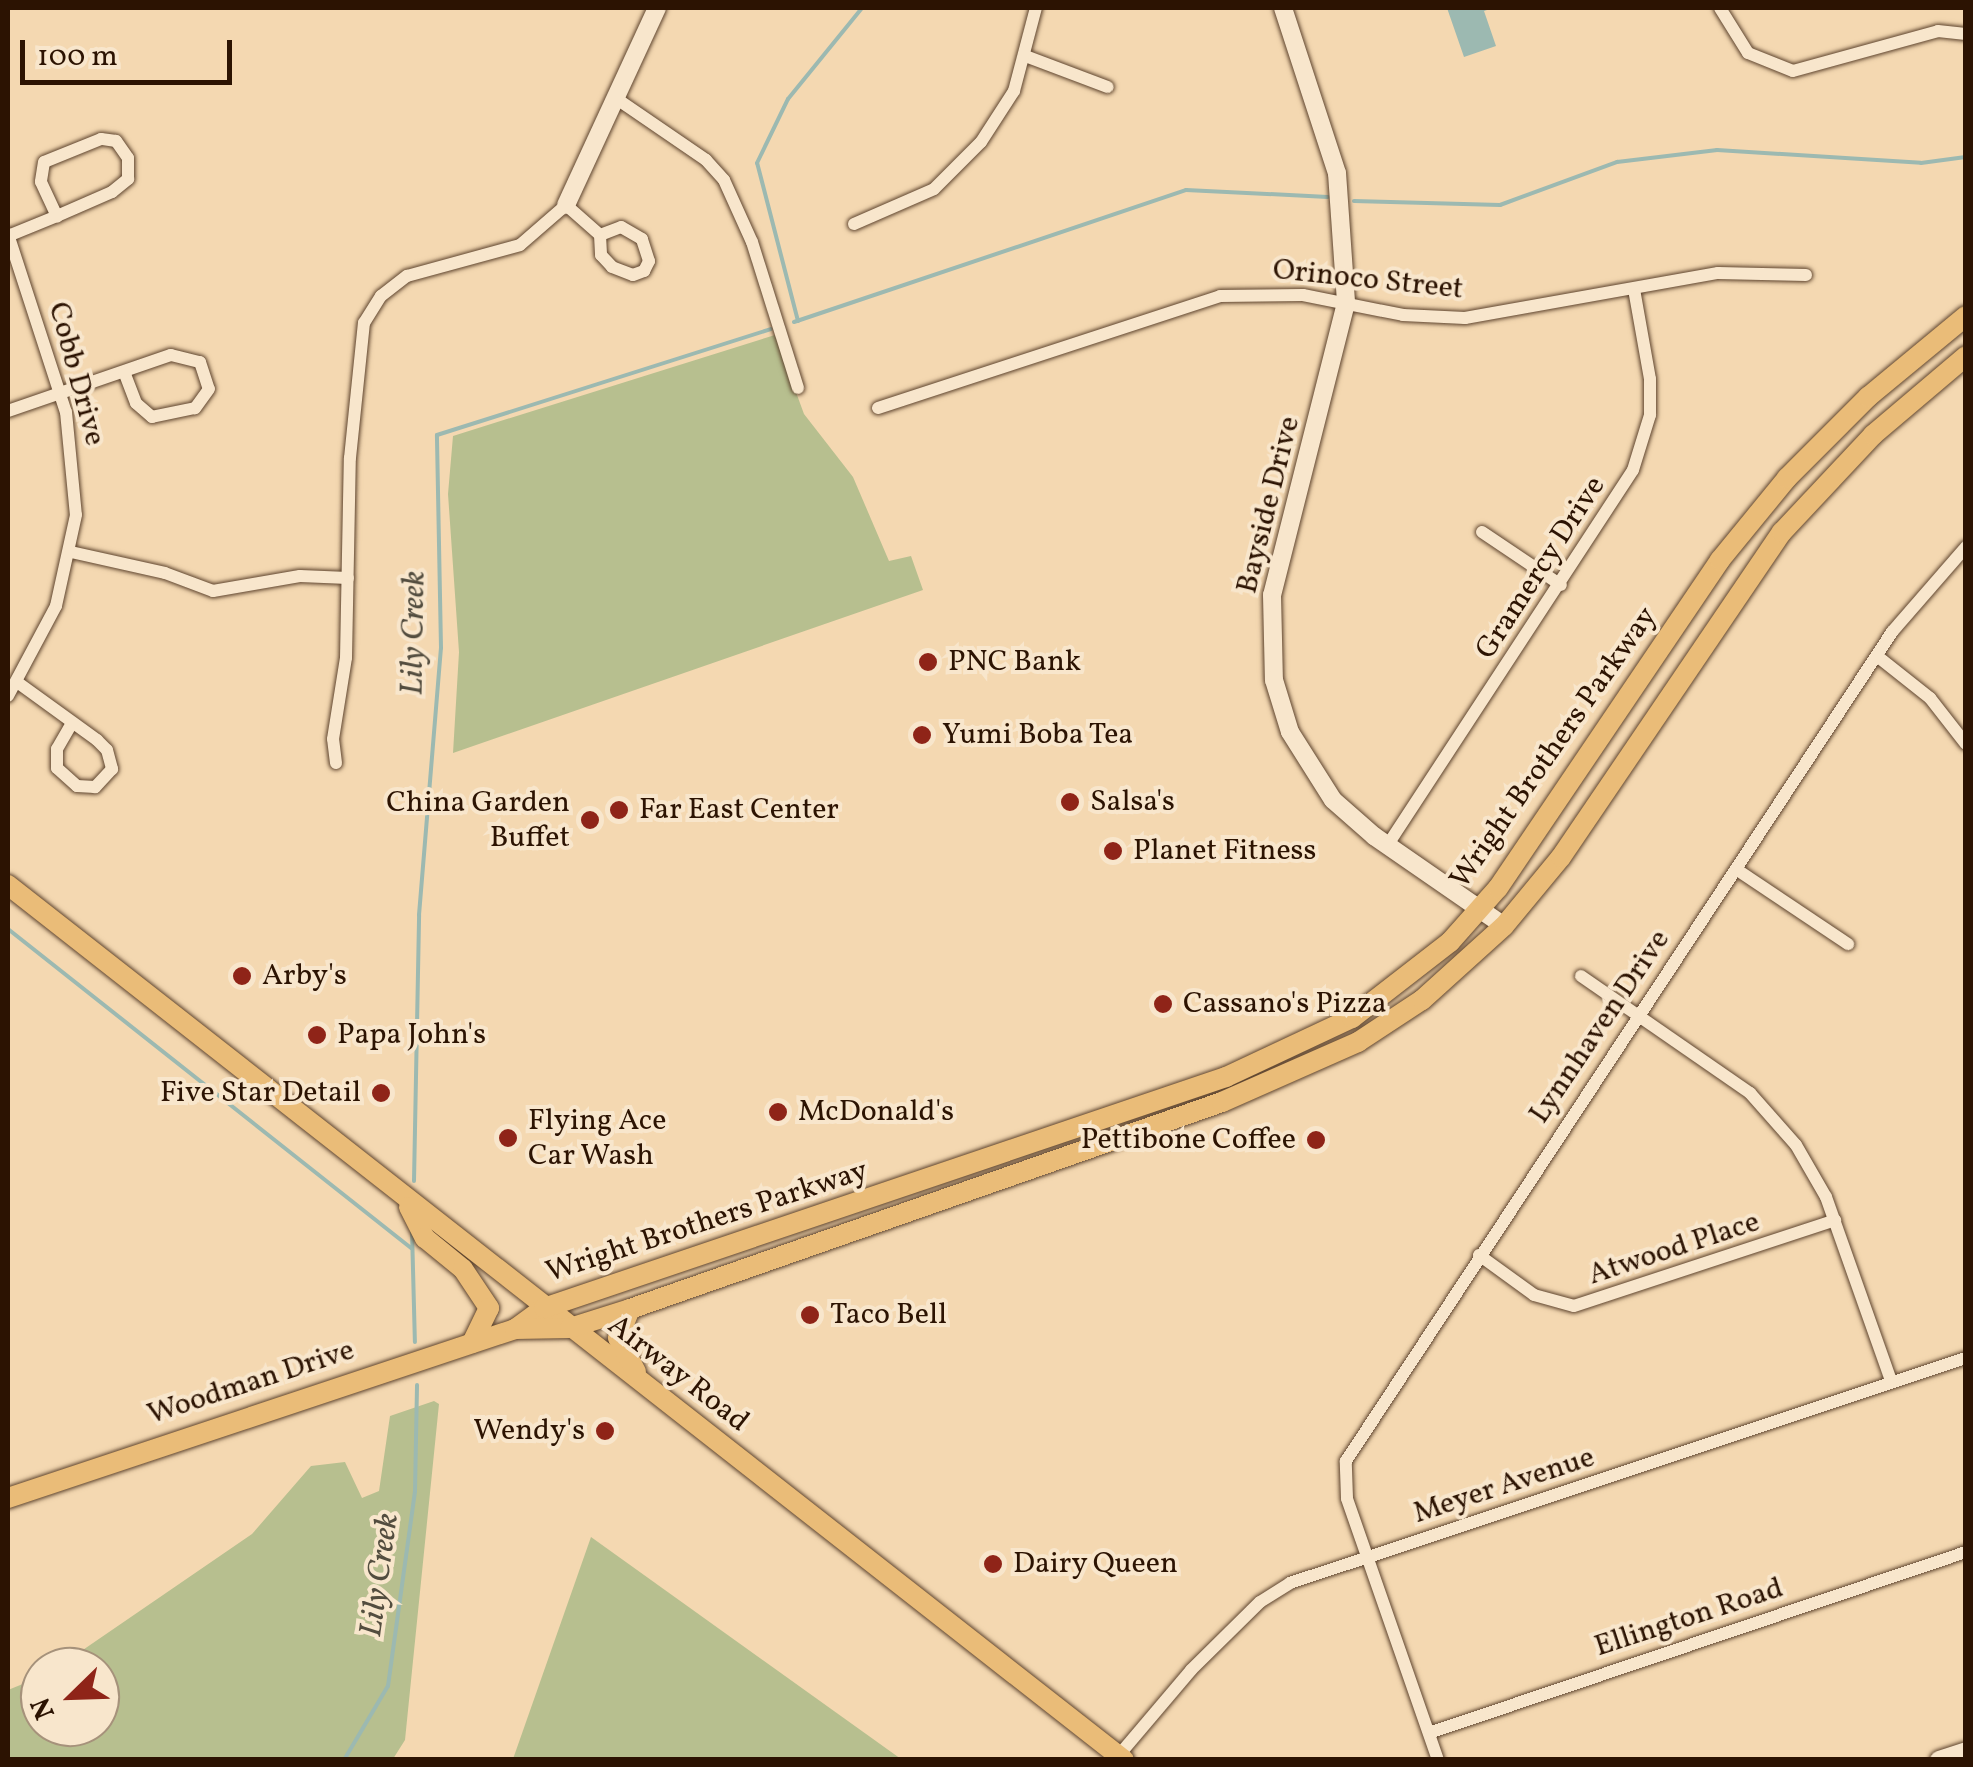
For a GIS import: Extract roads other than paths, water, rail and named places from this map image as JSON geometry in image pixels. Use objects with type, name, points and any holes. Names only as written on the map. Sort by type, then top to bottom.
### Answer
[{"type":"main road","name":"Wright Brothers Parkway","points":[[515,1329],[544,1308],[1288,1051],[1352,1018],[1408,978],[1480,909],[1720,560],[1786,478],[1868,397],[1966,316]]},
{"type":"main road","name":"Wright Brothers Parkway","points":[[515,1329],[566,1324],[630,1309],[1275,1081],[1358,1042],[1410,1007],[1504,926],[1561,857],[1782,532],[1873,436],[1966,356]]},
{"type":"main road","name":"Airway Road","points":[[8,885],[1122,1757]]},
{"type":"main road","points":[[406,1200],[424,1238],[463,1269],[489,1308],[472,1343]]},
{"type":"main road","points":[[566,1324],[646,1293],[724,1248]]},
{"type":"main road","points":[[630,1309],[618,1338],[649,1390]]},
{"type":"main road","name":"Woodman Drive","points":[[8,1498],[515,1329]]},
{"type":"street","points":[[336,763],[348,578],[350,458],[370,310],[407,276],[520,245],[566,205],[657,8]]},
{"type":"street","points":[[854,224],[914,202],[958,168],[999,118],[1028,56],[1036,8]]},
{"type":"street","name":"Bayside Drive","points":[[1284,8],[1337,173],[1346,303],[1283,546],[1270,647],[1281,706],[1303,758],[1333,800],[1388,846],[1504,926]]},
{"type":"street","points":[[1720,8],[1748,53],[1792,71],[1938,31],[1966,34]]},
{"type":"street","points":[[1028,56],[1108,87]]},
{"type":"street","points":[[616,99],[706,160],[724,180],[771,300],[798,388]]},
{"type":"street","points":[[8,235],[57,216],[128,179],[128,158],[116,142],[100,139],[44,162],[41,182],[57,216]]},
{"type":"street","points":[[566,205],[600,235]]},
{"type":"street","name":"Cobb Drive","points":[[8,235],[62,395],[75,471],[72,552],[56,606],[8,696]]},
{"type":"street","name":"Orinoco Street","points":[[878,408],[1192,302],[1274,292],[1465,318],[1741,271],[1806,275]]},
{"type":"street","name":"Gramercy Drive","points":[[1388,846],[1621,494],[1643,445],[1650,379],[1634,290]]},
{"type":"street","points":[[8,412],[124,372],[188,355],[209,372],[209,389],[195,408],[152,417],[136,403],[124,372]]},
{"type":"street","points":[[1482,532],[1561,585]]},
{"type":"street","name":"Lynnhaven Drive","points":[[1438,1760],[1344,1486],[1346,1461],[1877,656],[1966,547]]},
{"type":"street","points":[[72,552],[165,573],[213,591],[300,576],[348,578]]},
{"type":"street","points":[[1877,656],[1930,698],[1966,744]]},
{"type":"street","points":[[18,682],[72,722],[112,760],[109,777],[95,788],[78,786],[57,768],[57,748],[72,722]]},
{"type":"street","points":[[1736,869],[1848,944]]},
{"type":"street","points":[[1581,976],[1762,1106],[1811,1168],[1836,1220],[1891,1382]]},
{"type":"street","name":"Atwood Place","points":[[1479,1256],[1534,1295],[1574,1306],[1836,1220]]},
{"type":"street","name":"Meyer Avenue","points":[[1122,1757],[1190,1670],[1260,1602],[1290,1583],[1966,1358]]},
{"type":"street","name":"Ellington Road","points":[[1428,1732],[1966,1552]]},
{"type":"street","points":[[1939,1760],[1966,1750]]},
{"type":"water","points":[[1447,8],[1493,8],[1484,11],[1496,46],[1464,57]]},
{"type":"waterway","points":[[798,321],[757,163],[788,99],[862,8]]},
{"type":"waterway","points":[[1354,201],[1500,205],[1617,162],[1717,150],[1921,163],[1966,157]]},
{"type":"waterway","points":[[794,322],[1186,190],[1328,197]]},
{"type":"waterway","name":"Lily Creek","points":[[414,1181],[419,915],[441,648],[437,435],[771,329]]},
{"type":"waterway","points":[[8,929],[411,1248]]},
{"type":"waterway","name":"Lily Creek","points":[[412,1231],[415,1342]]},
{"type":"waterway","name":"Lily Creek","points":[[344,1760],[388,1686],[415,1491],[417,1385]]},
{"type":"place","name":"PNC Bank","points":[[928,662]]},
{"type":"place","name":"Yumi Boba Tea","points":[[922,735]]},
{"type":"place","name":"Salsa's","points":[[1070,802]]},
{"type":"place","name":"Far East Center","points":[[619,810]]},
{"type":"place","name":"China Garden Buffet","points":[[590,820]]},
{"type":"place","name":"Planet Fitness","points":[[1113,851]]},
{"type":"place","name":"Arby's","points":[[242,976]]},
{"type":"place","name":"Cassano's Pizza","points":[[1163,1004]]},
{"type":"place","name":"Papa John's","points":[[317,1035]]},
{"type":"place","name":"Five Star Detail","points":[[381,1093]]},
{"type":"place","name":"McDonald's","points":[[778,1112]]},
{"type":"place","name":"Flying Ace Car Wash","points":[[508,1138]]},
{"type":"place","name":"Pettibone Coffee","points":[[1316,1140]]},
{"type":"place","name":"Taco Bell","points":[[810,1315]]},
{"type":"place","name":"Wendy's","points":[[605,1431]]},
{"type":"place","name":"Dairy Queen","points":[[993,1564]]}]
